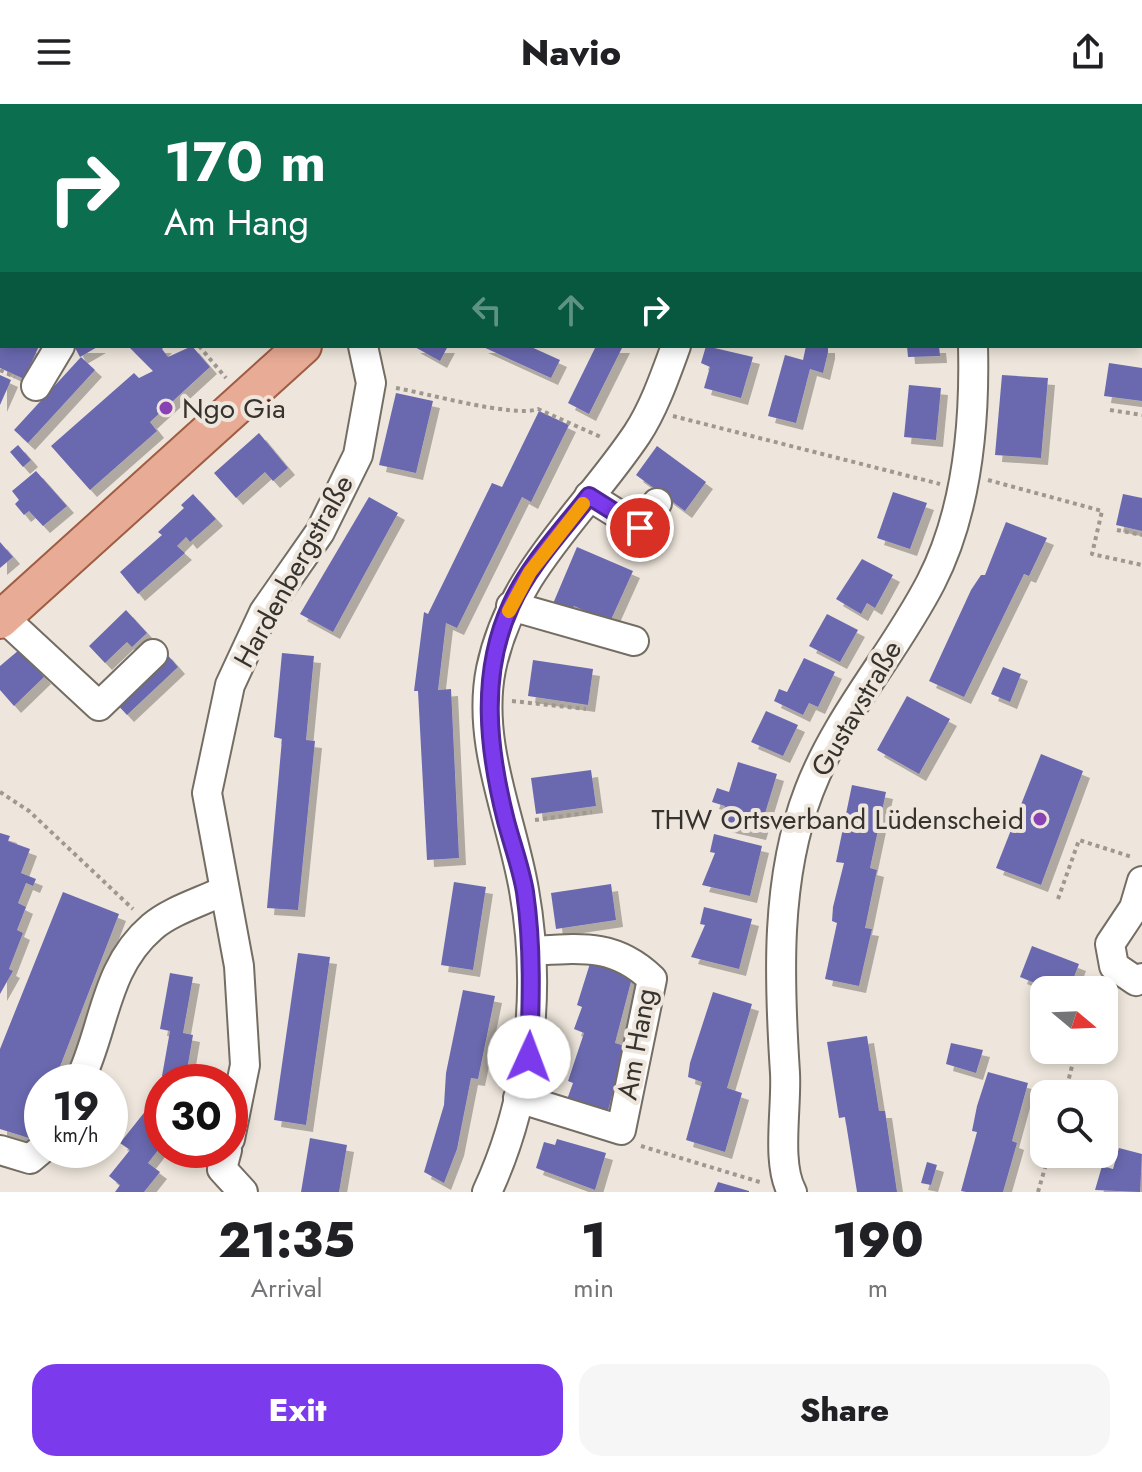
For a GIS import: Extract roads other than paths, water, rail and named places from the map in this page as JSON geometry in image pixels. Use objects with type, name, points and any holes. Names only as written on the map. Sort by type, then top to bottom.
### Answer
[{"type":"main road","points":[[2,618],[243,398],[284,353]]},
{"type":"street","points":[[36,386],[59,348]]},
{"type":"street","name":"Hardenbergstraße","points":[[245,1064],[239,966],[207,793],[230,685],[264,612],[320,532],[358,455],[371,383],[363,348]]},
{"type":"street","points":[[487,1192],[529,1057],[532,951],[524,889],[507,824],[492,745],[490,672],[511,606],[530,572],[626,449],[651,409],[675,348]]},
{"type":"street","name":"Gustavstraße","points":[[785,1187],[787,1102],[782,973],[787,873],[795,833],[809,790],[836,732],[930,585],[944,556],[963,480],[974,388],[973,348]]},
{"type":"street","points":[[589,496],[640,528],[657,503]]},
{"type":"street","points":[[511,606],[634,641]]},
{"type":"street","points":[[2,618],[99,706],[153,654]]},
{"type":"street","points":[[1142,881],[1138,915],[1110,944],[1114,966],[1136,981],[1142,978]]},
{"type":"street","points":[[88,1064],[119,965],[153,926],[223,891]]},
{"type":"street","name":"Am Hang","points":[[518,1098],[621,1130],[652,979],[631,959],[583,948],[532,951]]},
{"type":"street","points":[[0,1150],[24,1157]]},
{"type":"street","points":[[221,1170],[243,1192]]},
{"type":"place","name":"Ngo Gia","points":[[166,408]]},
{"type":"place","name":"THW Ortsverband Lüdenscheid","points":[[1040,819]]}]
